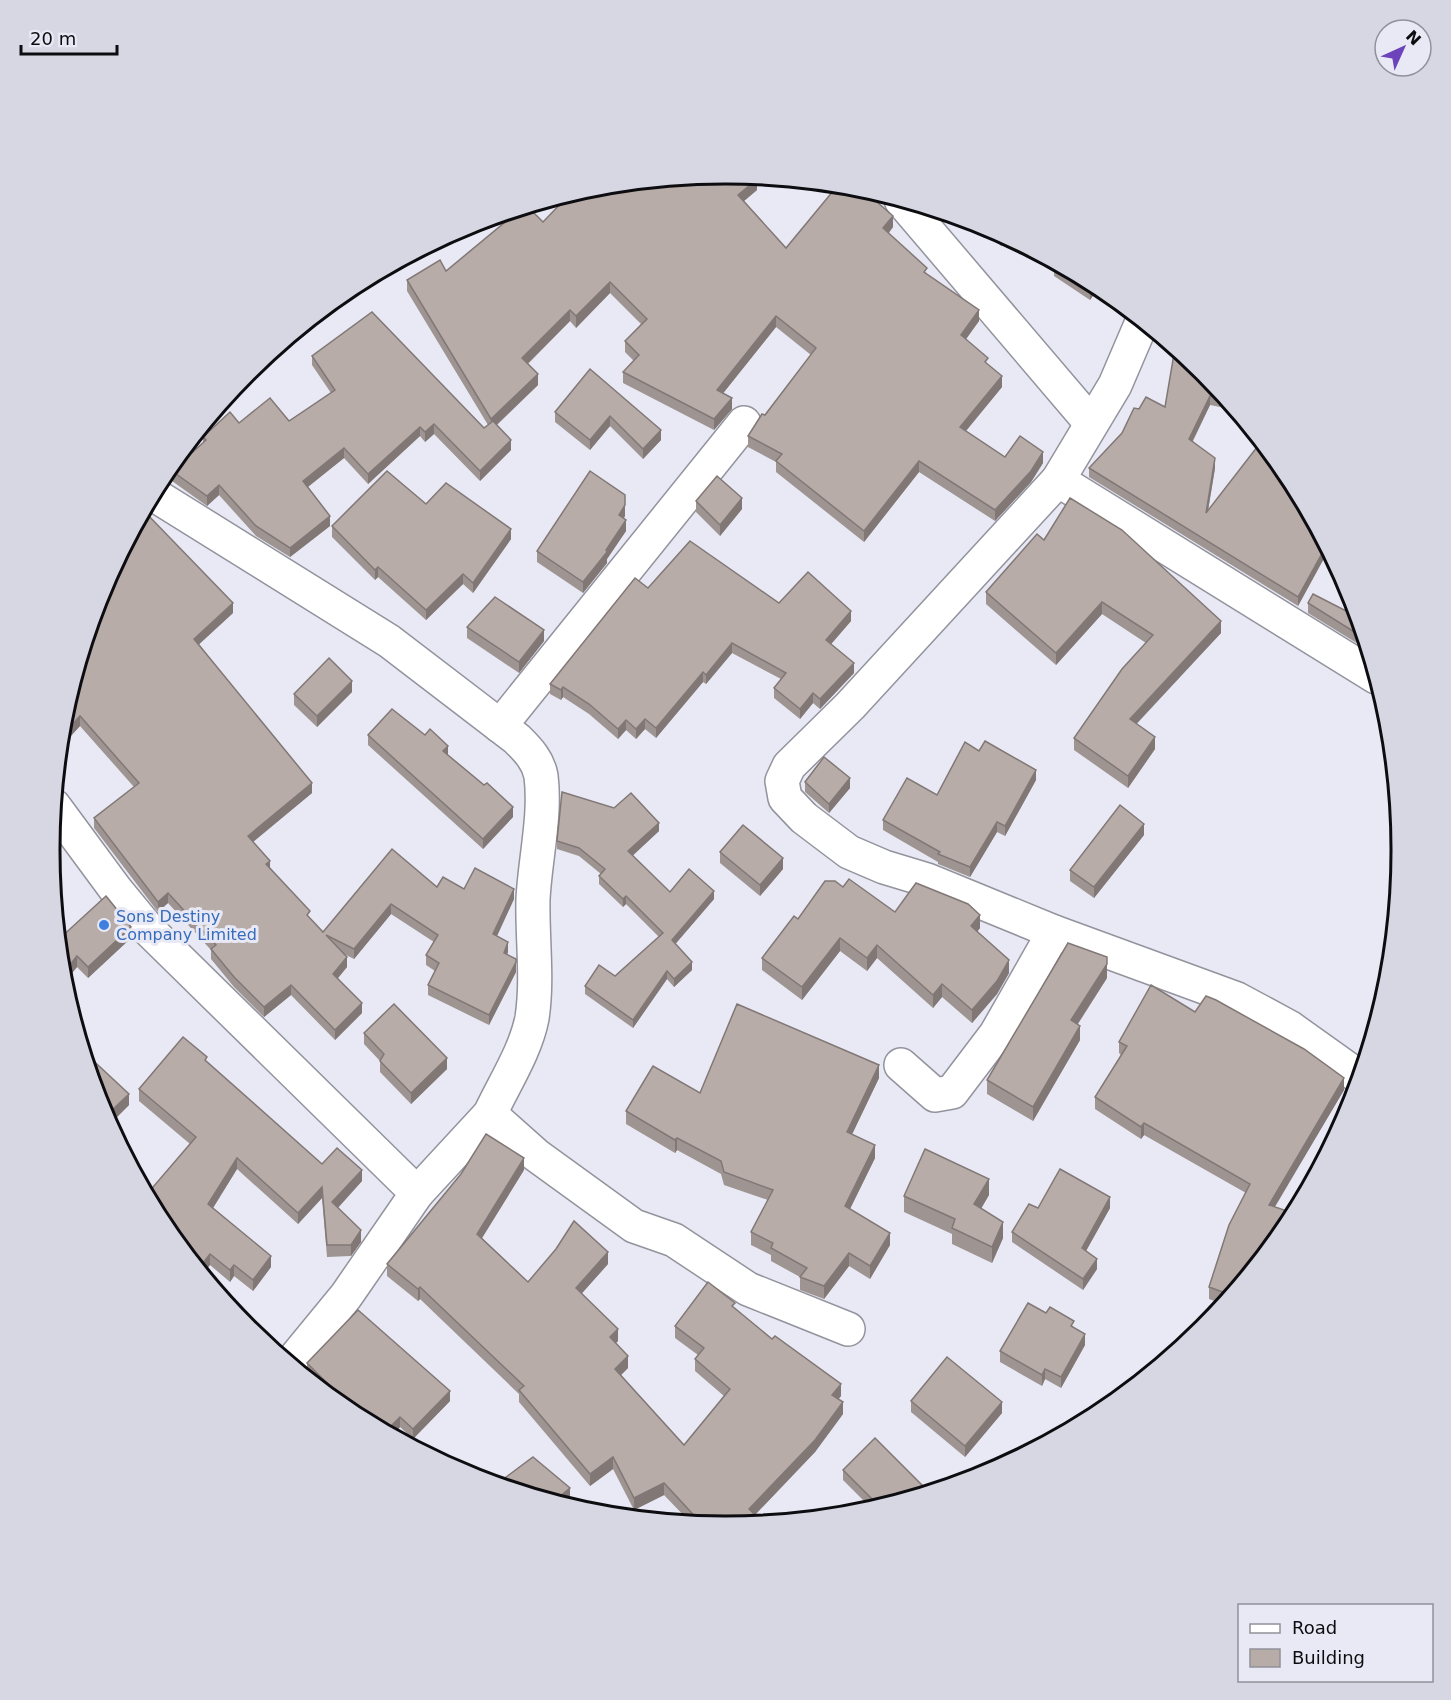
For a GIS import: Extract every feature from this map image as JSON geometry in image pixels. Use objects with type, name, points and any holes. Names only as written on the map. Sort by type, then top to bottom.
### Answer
[{"type":"street","points":[[910,211],[1091,423]]},
{"type":"street","points":[[1139,329],[1115,385],[1058,480],[849,706],[789,766],[782,781],[785,798],[804,818],[849,852],[884,867],[927,880],[1054,932],[1237,999],[1289,1028],[1353,1073]]},
{"type":"street","points":[[500,726],[744,423]]},
{"type":"street","points":[[1058,480],[1366,671]]},
{"type":"street","points":[[160,499],[389,641],[500,726],[534,756],[541,775],[542,794],[533,899],[535,988],[532,1019],[522,1047],[490,1114],[417,1193],[346,1296],[296,1357]]},
{"type":"street","points":[[61,815],[149,930],[417,1193]]},
{"type":"street","points":[[902,1065],[935,1095],[952,1092],[996,1034],[1054,932]]},
{"type":"street","points":[[490,1114],[536,1155],[634,1226],[674,1240],[748,1289],[848,1329]]},
{"type":"building","points":[[750,185],[738,195],[786,248],[831,193],[877,202],[893,216],[883,228],[927,268],[924,272],[979,310],[961,335],[988,358],[985,362],[1002,376],[960,427],[1005,457],[1020,436],[1043,452],[1031,471],[995,510],[919,461],[864,531],[776,461],[782,454],[748,436],[762,414],[765,415],[816,348],[776,316],[717,390],[732,398],[714,419],[623,372],[639,355],[625,341],[647,319],[610,282],[576,316],[570,310],[522,358],[538,374],[491,419],[407,280],[440,260],[446,271],[504,223],[534,213],[543,222],[559,206],[596,197],[682,186]]},
{"type":"building","points":[[372,312],[484,428],[493,421],[511,440],[480,471],[434,424],[425,432],[420,427],[368,474],[344,448],[303,481],[330,516],[290,548],[256,526],[219,485],[207,496],[176,474],[193,452],[206,440],[204,438],[208,432],[230,412],[239,423],[270,398],[289,421],[335,390],[312,356]]},
{"type":"building","points":[[1173,358],[1212,396],[1210,396],[1189,439],[1215,458],[1206,513],[1256,449],[1279,480],[1321,555],[1298,597],[1089,468],[1122,433],[1134,408],[1139,409],[1146,397],[1165,407]]},
{"type":"building","points":[[590,369],[661,430],[643,449],[610,416],[590,440],[555,412]]},
{"type":"building","points":[[387,471],[426,504],[446,483],[511,529],[473,583],[463,574],[426,610],[378,567],[375,570],[332,526]]},
{"type":"building","points":[[590,471],[625,495],[625,505],[619,515],[626,520],[606,550],[607,552],[583,582],[537,551]]},
{"type":"building","points":[[717,476],[742,498],[720,525],[696,501]]},
{"type":"building","points":[[1070,498],[1122,530],[1221,621],[1130,719],[1155,737],[1128,776],[1074,738],[1122,669],[1153,635],[1102,602],[1056,653],[986,592],[1037,534],[1044,540]]},
{"type":"building","points":[[149,516],[233,603],[194,639],[312,783],[248,836],[270,861],[266,864],[310,911],[307,915],[323,932],[392,849],[437,887],[443,877],[464,889],[475,868],[514,889],[493,934],[508,942],[504,953],[516,959],[516,962],[489,1015],[428,985],[439,963],[426,955],[438,935],[391,904],[354,949],[326,935],[347,957],[333,974],[362,1003],[335,1030],[291,985],[264,1007],[234,977],[211,949],[216,945],[168,893],[158,902],[94,818],[139,783],[80,716],[72,725],[95,636],[111,595]]},
{"type":"building","points":[[690,541],[779,603],[808,572],[851,611],[826,640],[854,663],[820,699],[813,693],[800,709],[774,688],[786,673],[732,643],[706,675],[703,672],[656,728],[645,719],[636,729],[626,720],[618,729],[589,704],[563,687],[561,690],[550,684],[635,578],[648,588]]},
{"type":"building","points":[[1313,594],[1346,611],[1354,632],[1308,603]]},
{"type":"building","points":[[495,597],[544,630],[519,662],[467,627]]},
{"type":"building","points":[[329,658],[352,681],[317,716],[294,694]]},
{"type":"building","points":[[392,709],[425,735],[430,729],[448,746],[443,751],[484,785],[487,783],[513,807],[483,839],[368,735]]},
{"type":"building","points":[[985,741],[1036,770],[1005,826],[997,822],[970,867],[938,854],[940,852],[883,820],[907,778],[937,795],[965,742],[979,751]]},
{"type":"building","points":[[824,757],[850,778],[829,804],[805,782]]},
{"type":"building","points":[[562,792],[614,808],[631,793],[659,823],[628,851],[670,892],[689,869],[714,891],[672,940],[692,962],[674,979],[667,971],[633,1020],[585,986],[599,965],[615,976],[663,933],[626,896],[623,899],[599,876],[605,869],[579,848],[557,841]]},
{"type":"building","points":[[1120,805],[1144,824],[1094,887],[1070,870]]},
{"type":"building","points":[[743,825],[783,858],[760,885],[720,852]]},
{"type":"building","points":[[849,879],[895,912],[916,883],[968,904],[980,915],[971,926],[1009,960],[997,981],[972,1010],[942,984],[933,995],[877,945],[867,958],[840,938],[802,987],[762,958],[794,916],[798,919],[825,881],[835,881],[843,887]]},
{"type":"building","points":[[106,896],[131,927],[88,967],[77,956],[70,964],[66,933]]},
{"type":"building","points":[[1068,943],[1107,957],[1107,964],[1071,1020],[1080,1026],[1033,1107],[987,1080]]},
{"type":"building","points":[[1151,985],[1195,1012],[1206,996],[1216,1000],[1304,1049],[1344,1078],[1269,1205],[1285,1210],[1223,1292],[1209,1287],[1229,1225],[1250,1184],[1144,1123],[1141,1127],[1095,1097],[1127,1046],[1119,1042]]},
{"type":"building","points":[[394,1004],[447,1058],[411,1093],[380,1061],[384,1054],[364,1033]]},
{"type":"building","points":[[737,1004],[879,1065],[847,1132],[875,1145],[845,1206],[890,1233],[870,1266],[849,1253],[824,1286],[800,1277],[807,1268],[771,1248],[773,1243],[751,1232],[773,1190],[724,1172],[721,1161],[677,1138],[675,1140],[626,1111],[653,1066],[700,1093]]},
{"type":"building","points":[[183,1037],[207,1057],[205,1060],[322,1164],[337,1148],[362,1170],[332,1202],[361,1230],[351,1245],[327,1245],[322,1187],[298,1213],[237,1158],[208,1204],[271,1256],[253,1280],[234,1265],[230,1270],[210,1254],[204,1262],[172,1220],[152,1188],[196,1137],[139,1089]]},
{"type":"building","points":[[94,1062],[129,1094],[113,1109]]},
{"type":"building","points":[[486,1134],[524,1158],[477,1234],[528,1282],[556,1249],[574,1221],[608,1252],[576,1288],[618,1329],[610,1337],[628,1356],[615,1369],[684,1445],[730,1389],[695,1359],[704,1348],[675,1326],[708,1282],[735,1303],[732,1306],[772,1339],[775,1336],[841,1384],[832,1395],[843,1402],[815,1440],[749,1509],[755,1515],[693,1515],[664,1483],[634,1498],[613,1457],[590,1474],[519,1390],[524,1386],[420,1287],[418,1289],[387,1264],[461,1174]]},
{"type":"building","points":[[925,1149],[989,1179],[974,1204],[1003,1222],[992,1247],[952,1228],[955,1219],[904,1196]]},
{"type":"building","points":[[1060,1169],[1110,1197],[1082,1248],[1097,1259],[1083,1279],[1012,1232],[1029,1204],[1038,1208]]},
{"type":"building","points":[[1028,1303],[1046,1313],[1050,1307],[1074,1321],[1071,1326],[1085,1334],[1061,1377],[1045,1369],[1042,1375],[1000,1351]]},
{"type":"building","points":[[358,1310],[450,1391],[413,1429],[400,1417],[392,1425],[327,1383],[307,1363]]},
{"type":"building","points":[[947,1357],[1002,1402],[965,1446],[911,1401]]},
{"type":"building","points":[[875,1438],[922,1485],[872,1499],[843,1470]]},
{"type":"building","points":[[533,1457],[570,1488],[561,1495],[505,1478]]},
{"type":"place","name":"Sons Destiny Company Limited","points":[[104,925]]}]
